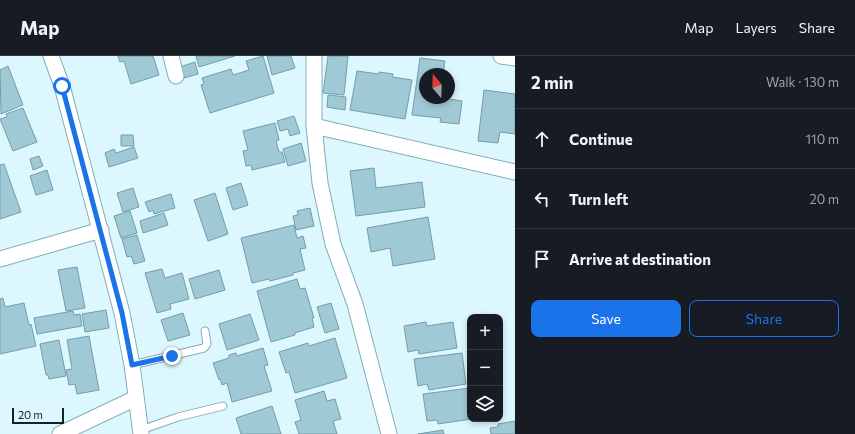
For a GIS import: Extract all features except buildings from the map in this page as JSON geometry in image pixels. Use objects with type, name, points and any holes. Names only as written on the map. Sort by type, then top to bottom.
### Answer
[{"type":"street","points":[[51,56],[62,86],[122,313],[132,365],[141,432]]},
{"type":"street","points":[[171,56],[176,76]]},
{"type":"street","points":[[314,56],[314,126],[320,183],[333,244],[355,304],[389,434]]},
{"type":"street","points":[[500,56],[515,58]]},
{"type":"street","points":[[314,126],[515,172]]},
{"type":"street","points":[[0,259],[101,230]]},
{"type":"street","points":[[60,434],[136,398]]},
{"type":"lane","points":[[132,365],[204,348],[207,344],[205,330]]},
{"type":"lane","points":[[141,432],[178,417],[223,406]]},
{"type":"route","points":[[62,86],[122,313],[132,365],[172,356]]}]
